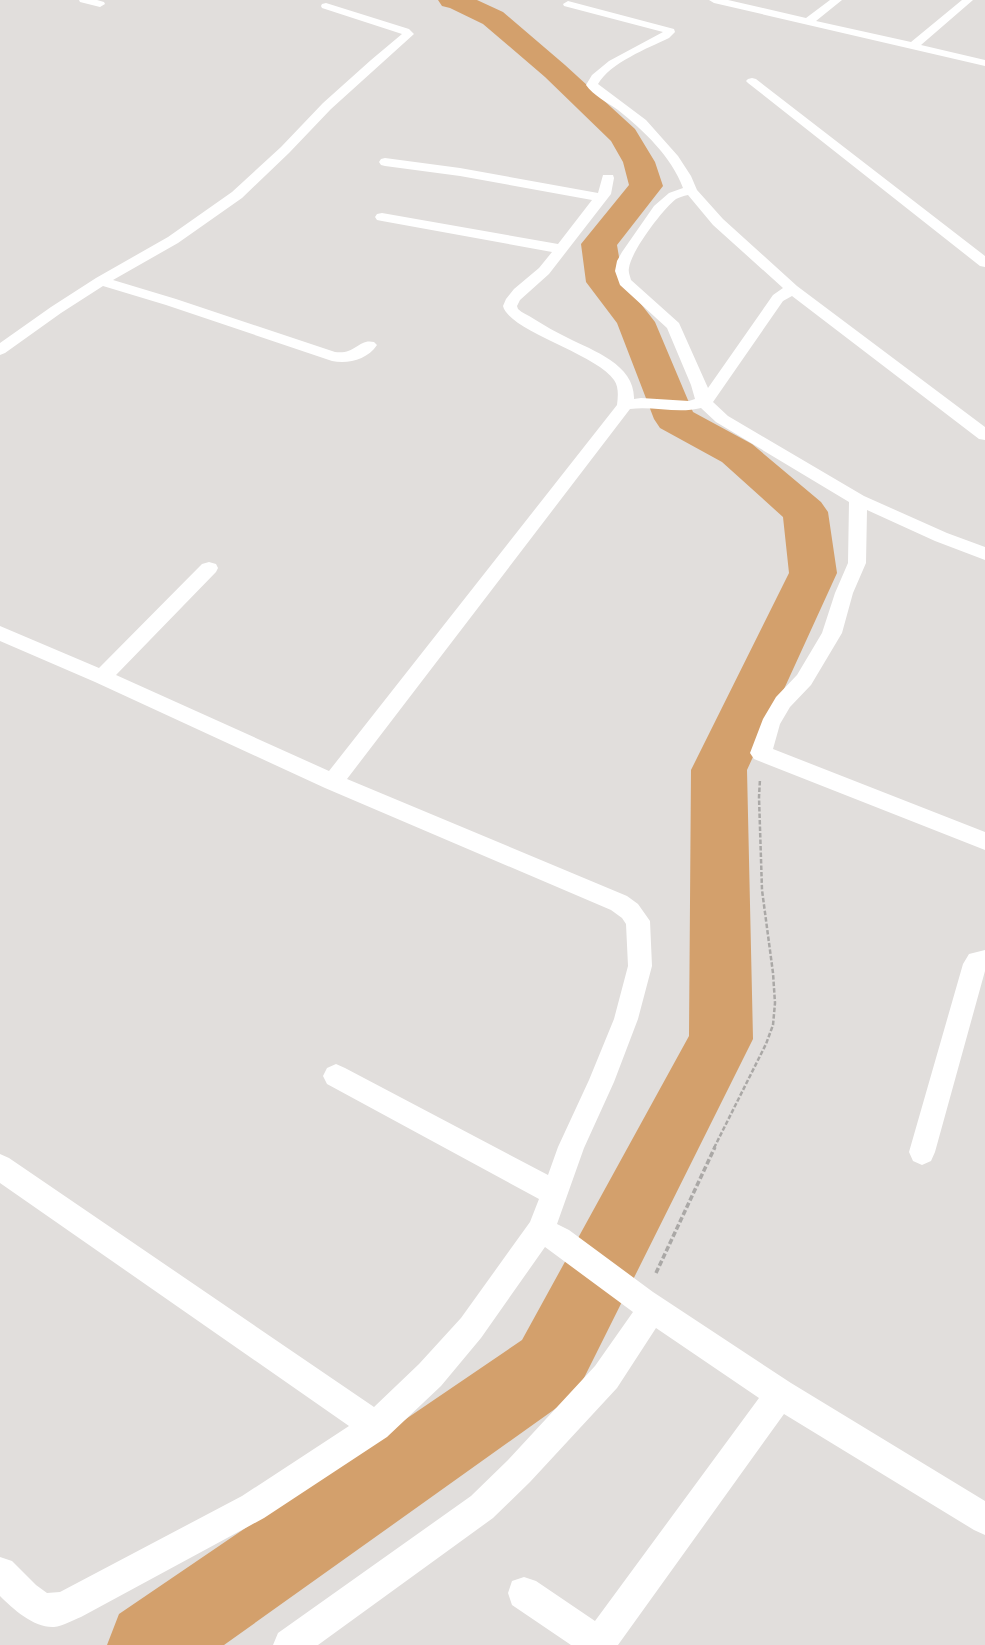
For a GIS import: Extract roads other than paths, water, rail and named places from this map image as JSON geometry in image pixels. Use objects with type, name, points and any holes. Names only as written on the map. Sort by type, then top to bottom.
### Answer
[{"type":"street","points":[[84,0],[100,4]]},
{"type":"street","points":[[714,0],[985,63]]},
{"type":"street","points":[[809,21],[837,0]]},
{"type":"street","points":[[913,46],[968,0]]},
{"type":"street","points":[[568,4],[670,30],[670,32],[665,36],[623,57],[604,70],[592,85],[642,123],[674,159],[685,176],[691,191],[718,222],[792,289],[985,434]]},
{"type":"street","points":[[0,350],[56,310],[101,281],[173,240],[237,195],[285,150],[328,106],[375,62],[408,34],[405,31],[326,6]]},
{"type":"street","points":[[752,81],[985,263]]},
{"type":"street","points":[[385,162],[460,172],[601,198]]},
{"type":"street","points":[[608,178],[604,194],[544,271],[519,292],[511,303],[511,310],[546,333],[605,364],[622,379],[633,404]]},
{"type":"street","points":[[691,191],[676,194],[666,200],[633,246],[622,266],[621,272],[625,282],[674,326],[699,385],[696,404]]},
{"type":"street","points":[[382,217],[560,249]]},
{"type":"street","points":[[101,281],[340,358],[354,356],[369,345]]},
{"type":"street","points":[[696,404],[712,394],[778,298],[792,289]]},
{"type":"street","points":[[633,404],[696,404],[858,500],[985,554]]},
{"type":"street","points":[[333,782],[633,404]]},
{"type":"street","points":[[858,500],[857,563],[844,593],[832,633],[804,680],[783,702],[770,724],[761,753],[985,841]]},
{"type":"street","points":[[102,677],[209,568]]},
{"type":"street","points":[[0,633],[102,677],[333,782],[619,903],[636,916],[638,921],[640,966],[626,1019],[601,1082],[572,1147],[555,1193],[550,1235],[430,1375],[376,1426],[253,1507],[69,1605],[53,1610],[30,1602],[0,1572]]},
{"type":"street","points":[[922,1152],[975,964],[977,961],[985,960]]},
{"type":"street","points":[[336,1076],[555,1193]]},
{"type":"street","points":[[0,1167],[376,1426]]},
{"type":"street","points":[[550,1235],[643,1302],[780,1394],[985,1518]]},
{"type":"street","points":[[290,1645],[482,1507],[519,1471],[606,1377],[643,1302]]},
{"type":"street","points":[[524,1593],[598,1644],[780,1394]]},
{"type":"waterway","points":[[150,1645],[549,1367],[721,1039],[719,770],[813,573],[805,512],[737,453],[675,419],[636,322],[605,282],[599,244],[646,186],[639,162],[624,136],[555,71],[493,18],[460,2],[452,0]]}]
